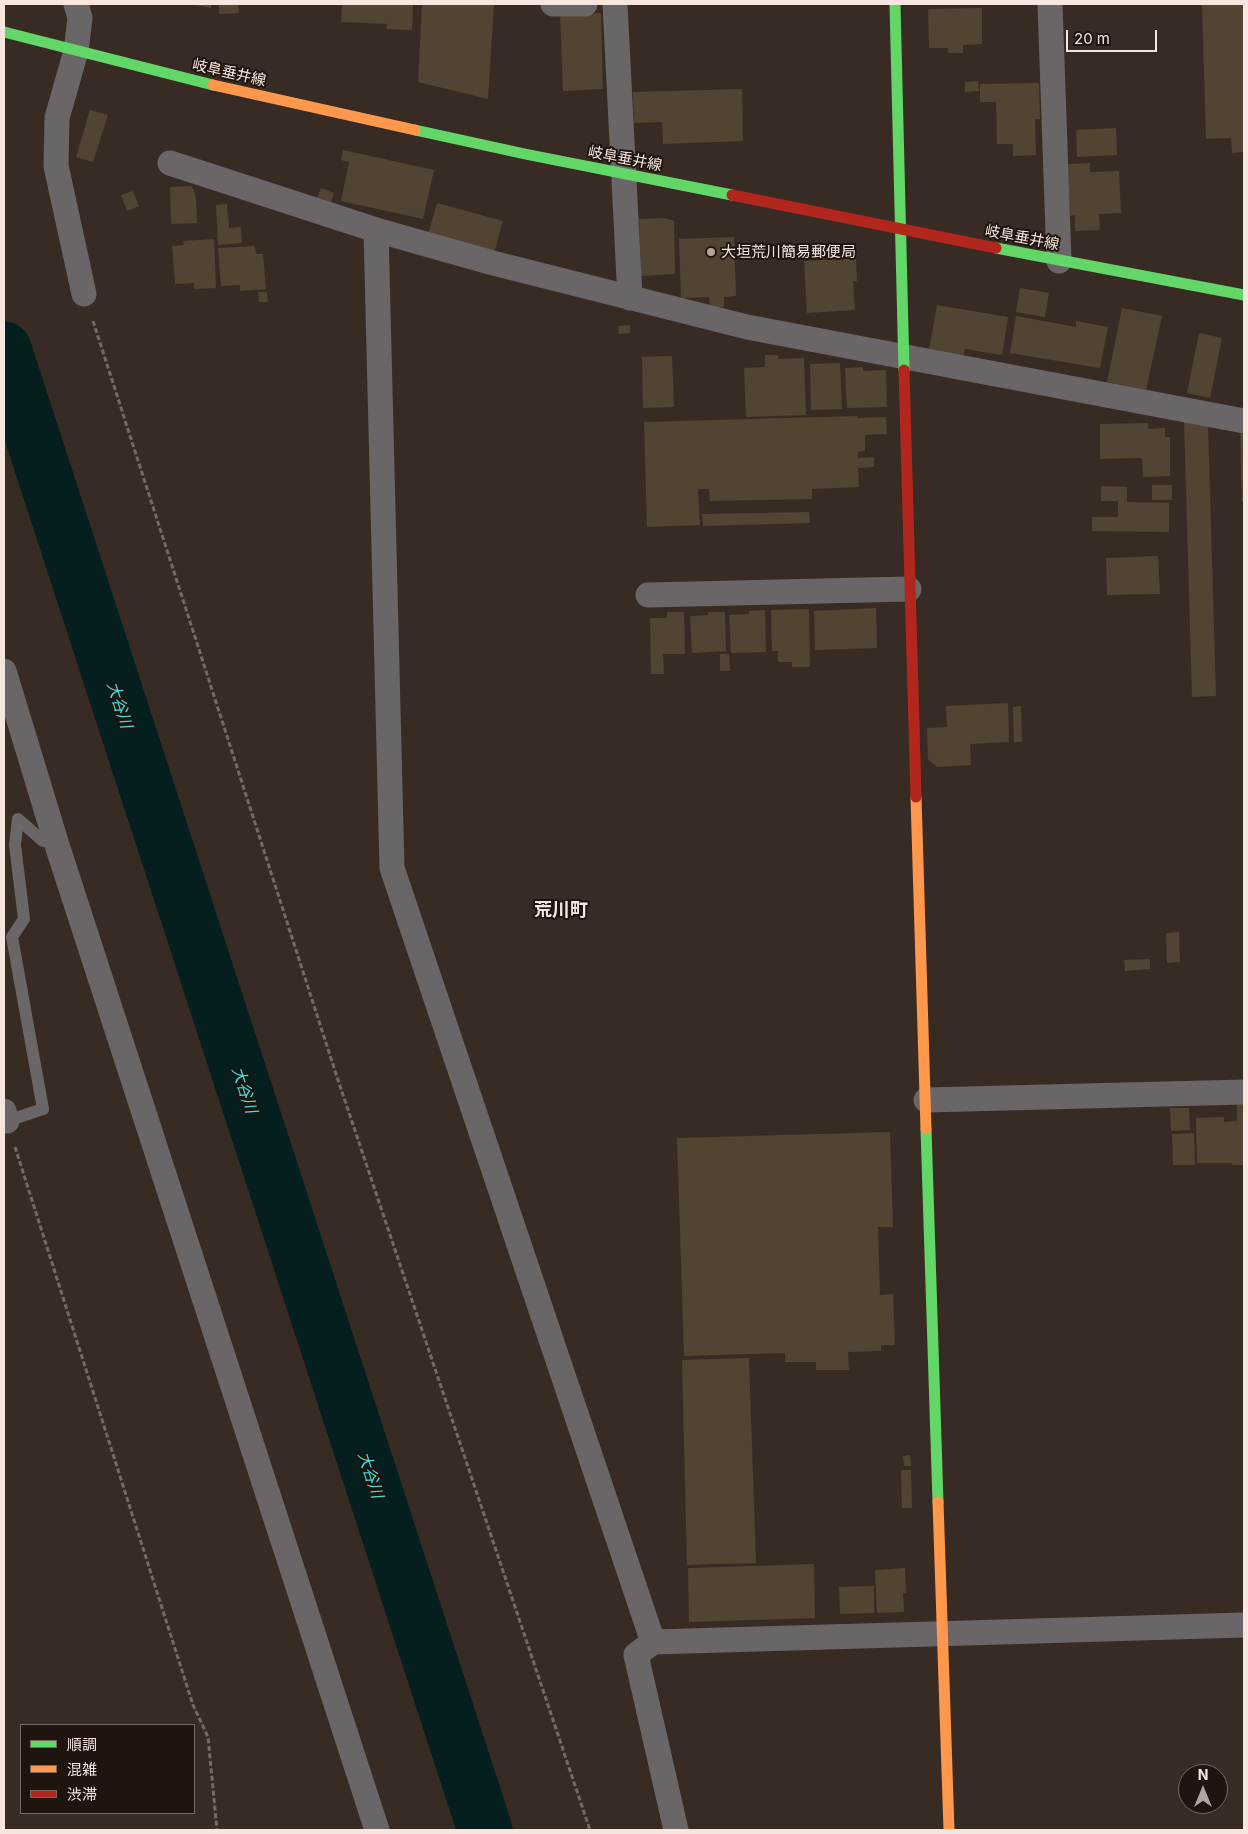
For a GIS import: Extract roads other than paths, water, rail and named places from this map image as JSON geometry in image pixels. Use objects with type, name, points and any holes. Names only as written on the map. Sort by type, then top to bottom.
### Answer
[{"type":"street","points":[[76,4],[80,18],[76,51],[57,118],[56,166],[84,294]]},
{"type":"street","points":[[553,4],[585,4]]},
{"type":"street","points":[[615,4],[630,298]]},
{"type":"street","points":[[895,4],[909,589],[949,1830]]},
{"type":"street","points":[[1050,4],[1058,261]]},
{"type":"street","name":"岐阜垂井線","points":[[4,32],[202,82],[526,154],[1058,261],[1244,295]]},
{"type":"street","points":[[170,163],[376,230],[493,263],[747,326],[1244,420]]},
{"type":"street","points":[[376,230],[392,868],[653,1642]]},
{"type":"street","points":[[648,595],[909,589]]},
{"type":"street","points":[[4,671],[56,842],[378,1830]]},
{"type":"street","points":[[926,1100],[1244,1092]]},
{"type":"street","points":[[676,1830],[636,1655],[653,1642],[1244,1625]]},
{"type":"lane","points":[[5,1116],[43,1109],[12,937],[24,919],[15,845],[18,819],[43,841],[56,842]]},
{"type":"waterway","name":"大谷川","points":[[4,349],[485,1830]]},
{"type":"place","name":"大垣荒川簡易郵便局","points":[[711,252]]},
{"type":"district","name":"荒川町","points":[[561,911]]}]
